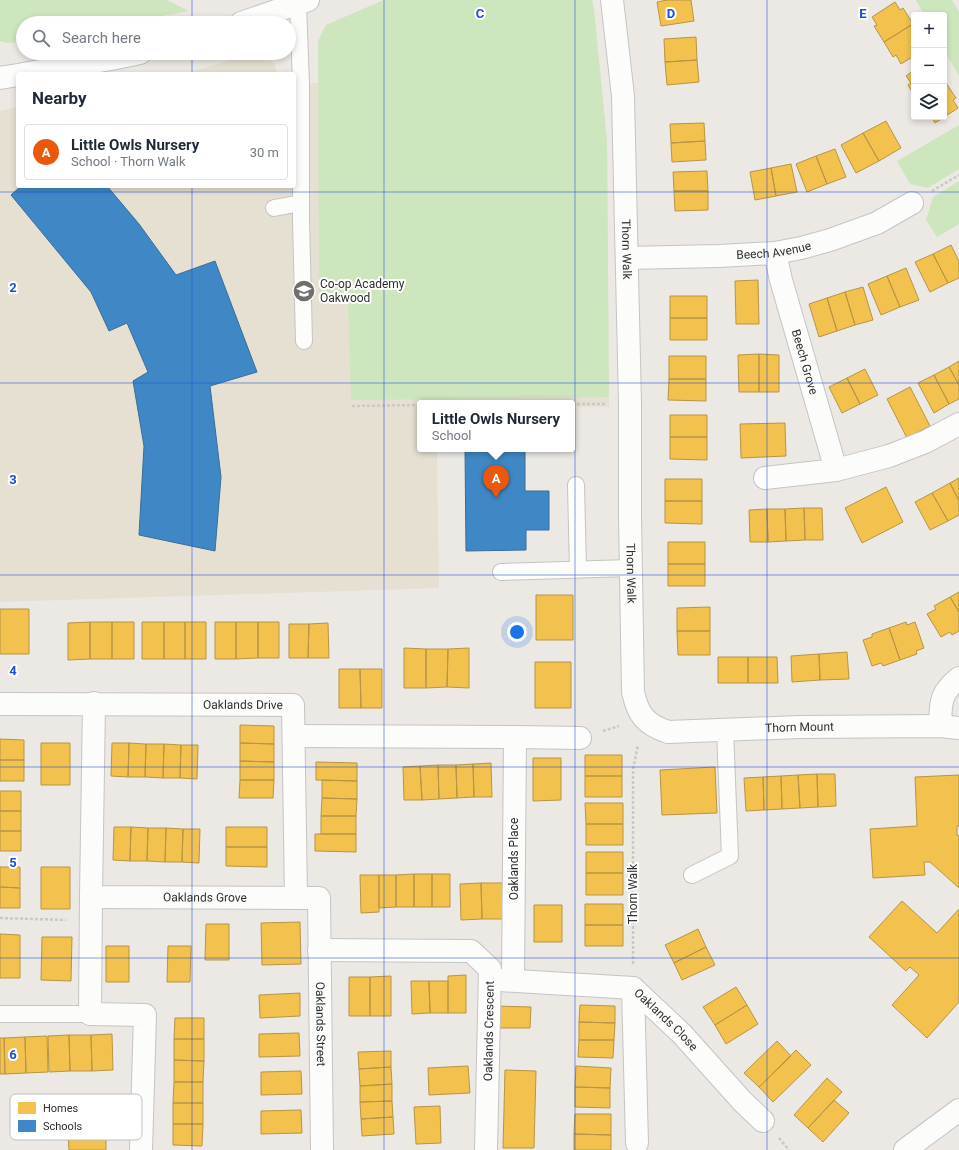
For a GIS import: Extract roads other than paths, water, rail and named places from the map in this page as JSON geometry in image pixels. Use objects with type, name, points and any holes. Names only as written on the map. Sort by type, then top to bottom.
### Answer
[{"type":"street","name":"Thorn Walk","points":[[612,0],[623,96],[630,404],[630,568],[633,692],[636,706],[643,718]]},
{"type":"street","points":[[254,16],[272,6],[303,2]]},
{"type":"street","points":[[36,72],[111,60]]},
{"type":"street","points":[[0,78],[16,75]]},
{"type":"street","name":"Beech Avenue","points":[[627,258],[775,253],[830,240],[877,223],[912,204]]},
{"type":"street","name":"Beech Grove","points":[[775,253],[781,280],[836,470]]},
{"type":"street","points":[[765,478],[836,470],[889,456],[925,442],[959,424]]},
{"type":"street","points":[[950,727],[941,699],[947,688],[959,678]]},
{"type":"street","points":[[94,703],[90,920],[90,1014],[145,1015],[142,1096]]},
{"type":"street","name":"Oaklands Drive","points":[[0,704],[94,703],[293,705],[296,898]]},
{"type":"street","name":"Thorn Mount","points":[[643,718],[654,727],[668,732],[799,727],[950,727]]},
{"type":"street","points":[[294,736],[580,738]]},
{"type":"street","name":"Oaklands Place","points":[[514,980],[515,737]]},
{"type":"street","name":"Oaklands Grove","points":[[91,897],[319,898]]},
{"type":"street","name":"Oaklands Street","points":[[319,898],[322,1150]]},
{"type":"street","name":"Oaklands Crescent","points":[[319,950],[471,951],[490,970],[486,1150]]},
{"type":"street","name":"Oaklands Close","points":[[490,979],[633,988],[682,1034],[742,1101],[764,1121]]},
{"type":"street","points":[[633,988],[637,1143]]},
{"type":"street","points":[[905,1150],[959,1110]]},
{"type":"street","points":[[140,1140],[140,1150]]},
{"type":"lane","points":[[303,2],[301,203],[304,341]]},
{"type":"lane","points":[[274,208],[301,203]]},
{"type":"lane","points":[[576,485],[578,570]]},
{"type":"lane","points":[[501,572],[630,568]]},
{"type":"lane","points":[[692,875],[730,856],[725,730]]},
{"type":"lane","points":[[0,1014],[90,1014]]},
{"type":"place","name":"Co-op Academy Oakwood","points":[[304,291]]},
{"type":"place","name":"Little Owls Nursery","points":[[496,498]]}]
